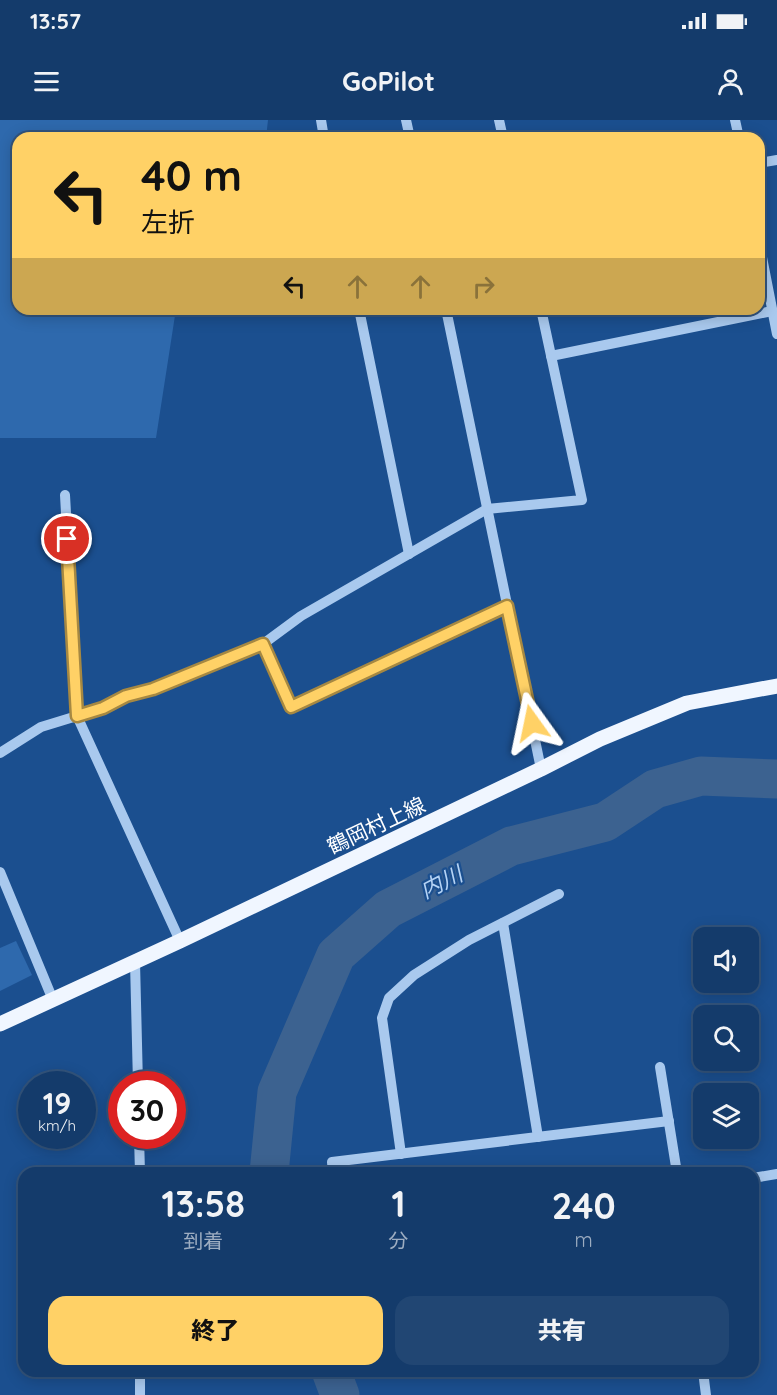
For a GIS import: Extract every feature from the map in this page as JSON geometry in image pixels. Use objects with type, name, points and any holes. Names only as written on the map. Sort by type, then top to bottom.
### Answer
[{"type":"main road","name":"鶴岡村上線","points":[[0,1024],[180,941],[600,739],[687,703],[777,686]]},
{"type":"street","points":[[765,263],[773,292],[772,311],[777,334]]},
{"type":"street","points":[[765,312],[772,311]]},
{"type":"street","points":[[360,315],[409,554]]},
{"type":"street","points":[[447,315],[541,769]]},
{"type":"street","points":[[0,753],[41,727],[103,708],[126,696],[153,689],[263,644],[301,616],[487,509],[582,500],[542,315]]},
{"type":"street","points":[[551,356],[752,315]]},
{"type":"street","points":[[65,495],[77,716],[180,941]]},
{"type":"street","points":[[263,644],[291,707],[507,606]]},
{"type":"street","points":[[0,872],[53,1000]]},
{"type":"street","points":[[401,1154],[382,1018],[389,998],[414,975],[469,940],[559,894]]},
{"type":"street","points":[[503,923],[538,1137]]},
{"type":"street","points":[[135,962],[138,1071]]},
{"type":"street","points":[[660,1067],[675,1167]]},
{"type":"street","points":[[332,1167],[332,1162],[669,1121]]},
{"type":"street","points":[[139,1149],[140,1167]]},
{"type":"street","points":[[759,1177],[777,1174]]},
{"type":"street","points":[[140,1377],[140,1395]]},
{"type":"street","points":[[704,1377],[706,1395]]},
{"type":"shaded area","points":[[0,120],[268,120],[267,132],[12,132],[12,315],[175,315],[156,438],[0,438]]},
{"type":"shaded area","points":[[16,941],[32,975],[0,991],[0,948]]},
{"type":"waterway","name":"内川","points":[[270,1167],[277,1092],[336,955],[388,909],[511,846],[605,822],[655,789],[701,776],[777,779]]},
{"type":"waterway","name":"内川","points":[[333,1377],[340,1395]]},
{"type":"route","points":[[67,539],[77,716],[103,708],[126,696],[153,689],[263,644],[291,707],[507,606],[532,723]]}]
